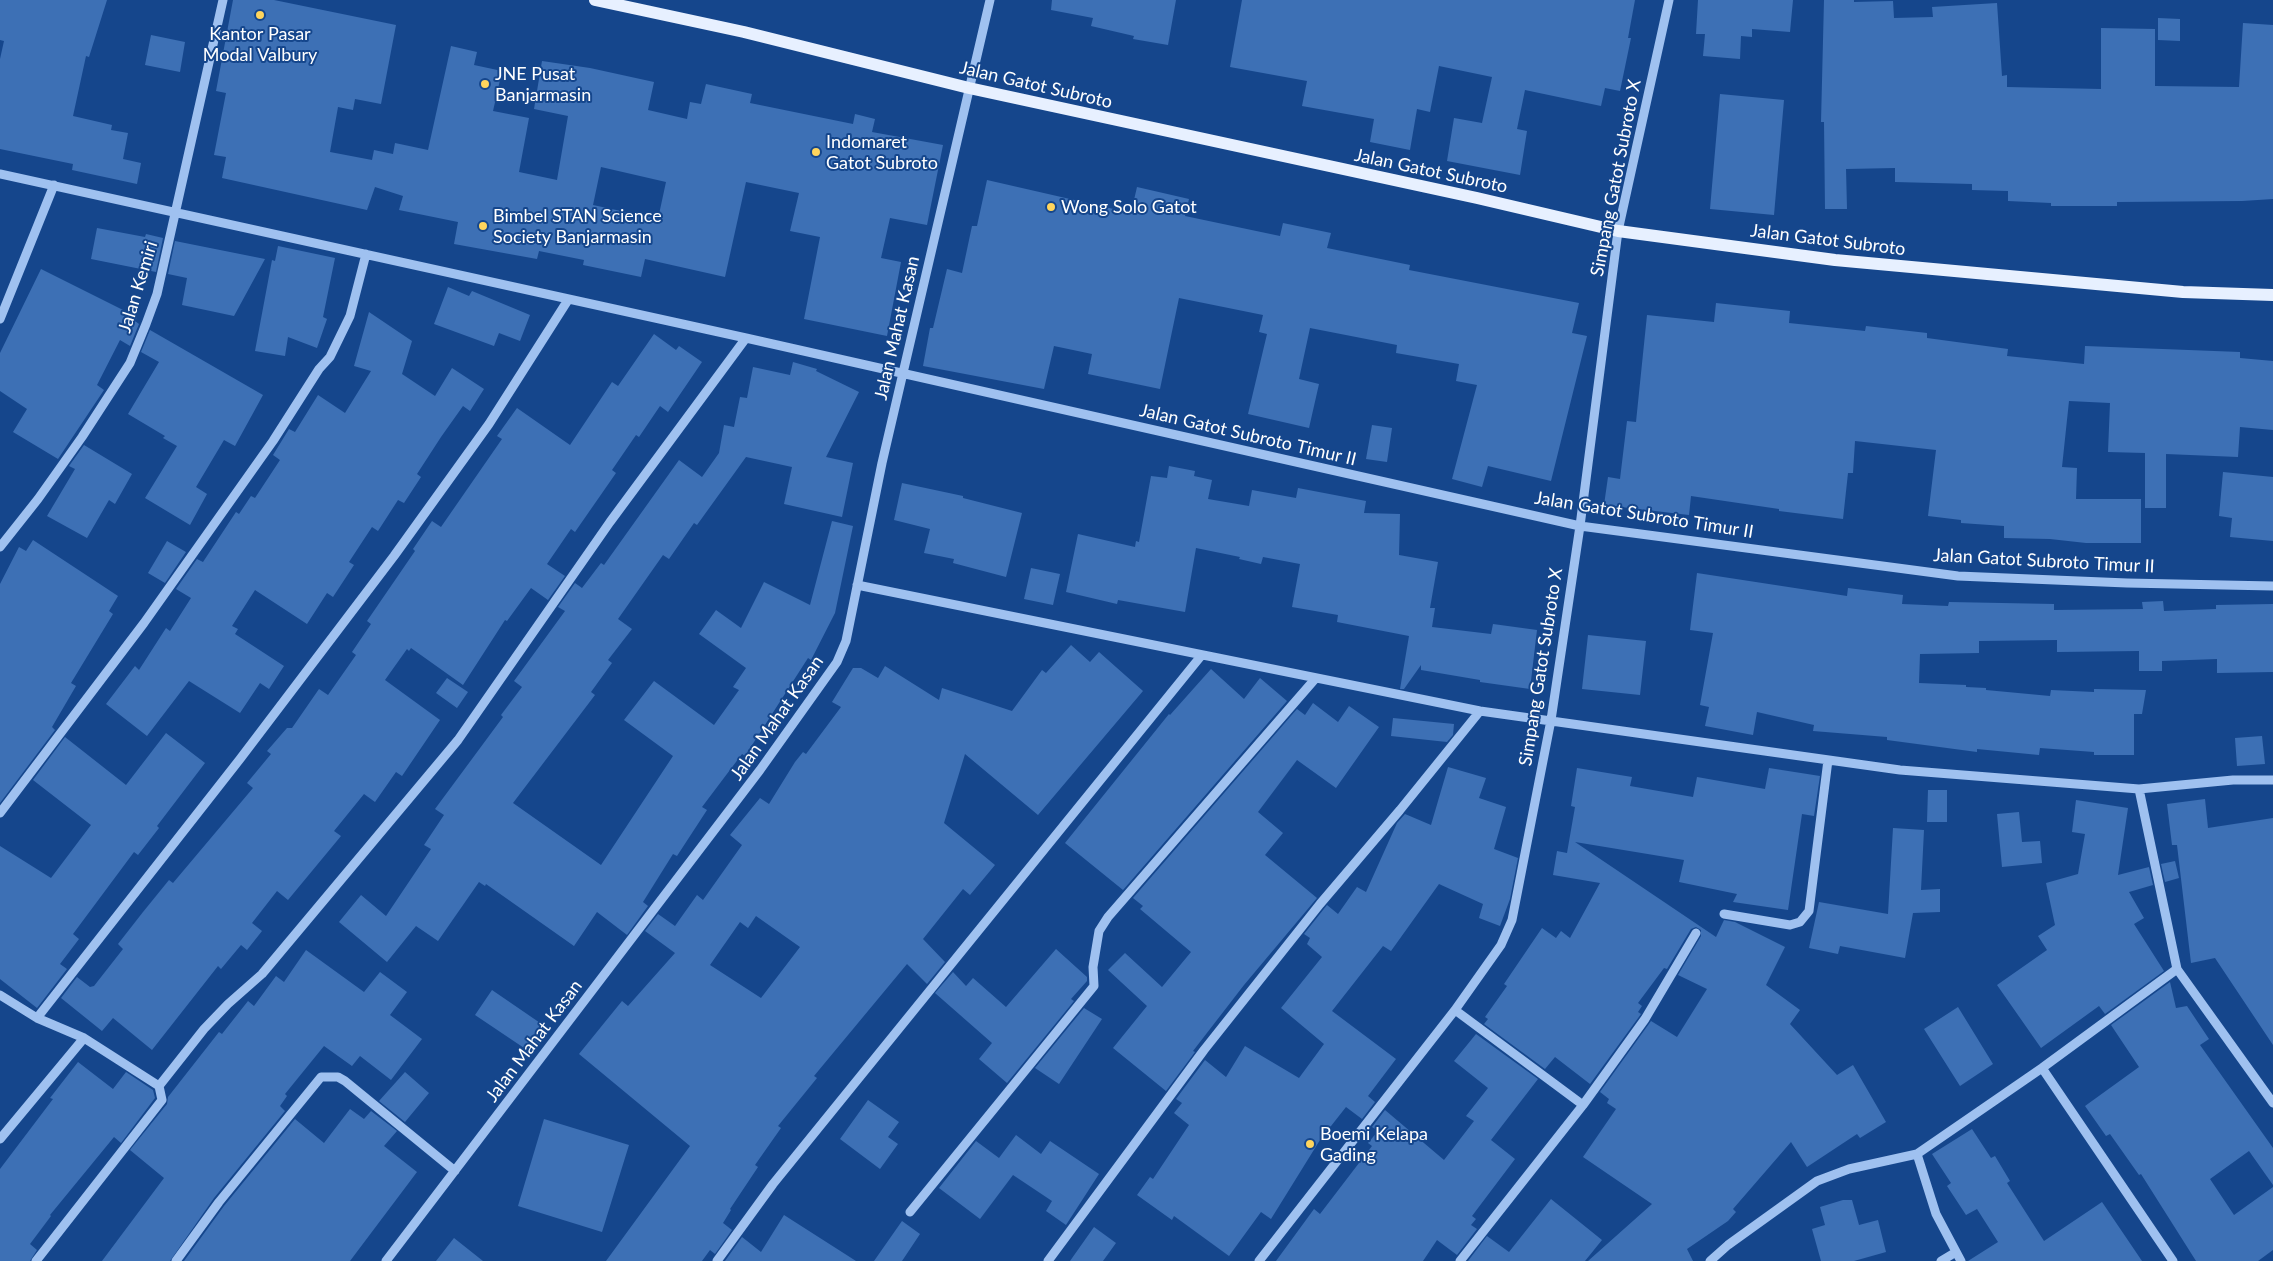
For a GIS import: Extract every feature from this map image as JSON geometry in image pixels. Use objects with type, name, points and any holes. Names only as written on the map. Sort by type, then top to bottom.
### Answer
[{"type":"main road","name":"Jalan Gatot Subroto","points":[[596,0],[744,32],[969,88],[1477,198],[1618,232],[1835,260],[2183,292],[2273,295]]},
{"type":"street","name":"Jalan Kemiri","points":[[0,547],[38,499],[82,437],[130,362],[146,324],[156,294],[223,0]]},
{"type":"street","name":"Jalan Mahat Kasan","points":[[386,1261],[754,778],[837,662],[846,641],[904,374],[990,0]]},
{"type":"street","name":"Simpang Gatot Subroto X","points":[[1259,1261],[1455,1010],[1500,945],[1512,920],[1551,720],[1580,526],[1618,232],[1669,0]]},
{"type":"street","name":"Jalan Gatot Subroto Timur II","points":[[0,174],[746,338],[1580,526],[1958,576],[2127,583],[2273,586]]},
{"type":"street","points":[[0,319],[54,185]]},
{"type":"street","points":[[0,813],[161,599],[273,441],[318,369],[330,357],[350,316],[366,254]]},
{"type":"street","points":[[37,1018],[240,759],[394,556],[489,424],[568,300]]},
{"type":"street","points":[[159,1086],[204,1030],[228,1004],[262,974],[458,740],[610,522],[746,338]]},
{"type":"street","points":[[857,586],[1480,711],[1900,770],[2139,788],[2233,780],[2273,780]]},
{"type":"street","points":[[717,1261],[773,1184],[1201,656]]},
{"type":"street","points":[[910,1212],[1094,986],[1093,967],[1099,931],[1108,917],[1315,679]]},
{"type":"street","points":[[1048,1261],[1204,1050],[1320,904],[1400,810],[1480,711]]},
{"type":"street","points":[[1724,914],[1790,925],[1800,922],[1809,912],[1828,760]]},
{"type":"street","points":[[2139,788],[2177,969],[2273,1104]]},
{"type":"street","points":[[1460,1261],[1584,1105],[1644,1019],[1696,933]]},
{"type":"street","points":[[1710,1261],[1728,1245],[1818,1181],[1849,1169],[1917,1154],[2042,1068],[2177,969]]},
{"type":"street","points":[[0,995],[37,1018],[84,1038],[159,1086],[162,1100],[36,1261]]},
{"type":"street","points":[[1455,1010],[1584,1105]]},
{"type":"street","points":[[0,1139],[84,1038]]},
{"type":"street","points":[[2042,1068],[2173,1261]]},
{"type":"street","points":[[176,1261],[219,1202],[321,1077],[338,1077],[345,1081],[455,1171]]},
{"type":"street","points":[[1917,1154],[1936,1214],[1961,1261]]},
{"type":"street","points":[[1941,1261],[1956,1252]]},
{"type":"building","points":[[0,0],[107,0],[89,57],[86,56],[73,116],[112,125],[111,130],[128,133],[123,159],[141,163],[137,184],[72,170],[73,164],[0,149],[0,59],[4,41],[0,40]]},
{"type":"building","points":[[233,0],[274,0],[396,25],[381,104],[355,99],[353,110],[338,107],[330,152],[372,160],[374,150],[393,154],[395,143],[428,150],[451,46],[477,52],[474,65],[502,71],[493,111],[529,118],[519,172],[557,180],[568,116],[534,109],[542,61],[590,68],[654,82],[648,110],[687,119],[690,102],[701,104],[706,84],[752,94],[750,103],[853,124],[855,114],[875,119],[872,132],[943,145],[927,225],[890,218],[881,258],[901,262],[887,336],[804,319],[820,237],[790,231],[799,193],[746,182],[725,277],[645,259],[641,277],[583,265],[584,260],[539,251],[537,259],[454,244],[458,222],[399,210],[403,196],[375,187],[367,210],[222,178],[226,157],[214,155],[226,93],[216,91]],"holes":[[[601,167],[666,182],[658,219],[593,205]]]},
{"type":"building","points":[[1052,0],[1176,0],[1168,45],[1133,39],[1134,36],[1091,26],[1093,18],[1051,10]]},
{"type":"building","points":[[1242,0],[1635,0],[1628,38],[1631,38],[1620,91],[1605,88],[1601,106],[1525,90],[1517,129],[1527,131],[1520,175],[1447,161],[1454,118],[1482,123],[1492,77],[1439,66],[1430,112],[1417,109],[1410,150],[1370,142],[1374,119],[1302,106],[1307,81],[1230,67]]},
{"type":"building","points":[[1698,0],[1793,0],[1790,32],[1752,29],[1752,37],[1741,36],[1740,59],[1703,56],[1705,34],[1696,34]]},
{"type":"building","points":[[1824,0],[1854,0],[1854,2],[1893,1],[1894,18],[1933,17],[1932,7],[1997,3],[2002,76],[2007,75],[2007,87],[2101,89],[2101,28],[2155,29],[2155,86],[2239,87],[2243,23],[2273,25],[2273,199],[2117,202],[2117,206],[2051,206],[2051,203],[2008,201],[2008,191],[1972,190],[1972,184],[1895,182],[1895,168],[1846,169],[1847,209],[1825,209],[1824,122],[1821,122]]},
{"type":"building","points":[[2158,18],[2180,19],[2180,41],[2158,40]]},
{"type":"building","points":[[151,35],[185,42],[180,72],[145,65]]},
{"type":"building","points":[[1720,94],[1784,100],[1774,215],[1710,209]]},
{"type":"building","points":[[987,180],[1131,213],[1137,187],[1189,199],[1185,216],[1280,236],[1283,223],[1331,233],[1327,248],[1410,265],[1409,270],[1579,303],[1572,333],[1587,336],[1551,481],[1488,466],[1482,487],[1452,479],[1477,385],[1456,381],[1459,364],[1396,353],[1397,345],[1310,328],[1299,379],[1319,384],[1309,428],[1248,414],[1267,334],[1259,332],[1263,315],[1179,298],[1160,389],[1088,374],[1092,354],[1054,346],[1044,389],[923,366],[930,328],[933,328],[947,269],[962,273],[972,226],[977,226]]},
{"type":"building","points":[[97,228],[145,237],[146,234],[163,238],[156,272],[91,259]]},
{"type":"building","points":[[175,241],[265,259],[234,316],[182,305],[187,278],[168,274]]},
{"type":"building","points":[[278,246],[335,258],[323,317],[327,319],[317,348],[288,337],[285,356],[255,351],[272,260],[275,261]]},
{"type":"building","points":[[41,269],[137,317],[135,321],[139,324],[130,346],[120,340],[97,385],[104,390],[58,459],[13,432],[27,409],[0,391],[0,353]]},
{"type":"building","points":[[448,287],[469,296],[472,291],[530,315],[520,341],[499,333],[494,346],[434,324]]},
{"type":"building","points":[[1716,303],[1790,311],[1789,323],[1865,331],[1866,326],[1927,333],[1927,338],[2008,349],[2007,356],[2084,364],[2085,346],[2240,352],[2240,358],[2273,361],[2273,430],[2240,427],[2238,457],[2166,454],[2166,508],[2145,508],[2145,453],[2108,452],[2110,403],[2069,401],[2062,467],[2077,468],[2076,499],[2141,499],[2141,543],[2086,543],[2050,539],[2004,538],[2004,526],[1961,523],[1961,520],[1928,516],[1936,450],[1855,441],[1853,473],[1848,473],[1843,519],[1779,511],[1779,509],[1691,496],[1689,515],[1604,505],[1608,477],[1620,479],[1627,421],[1636,422],[1647,315],[1714,322]]},
{"type":"building","points":[[369,312],[412,341],[402,374],[435,396],[452,368],[484,389],[470,411],[463,406],[417,474],[421,477],[404,503],[398,500],[378,531],[372,527],[349,562],[354,565],[333,597],[327,593],[307,624],[255,590],[232,626],[238,629],[235,634],[284,666],[269,689],[260,683],[240,713],[189,681],[147,736],[106,704],[135,666],[139,670],[166,628],[170,631],[191,598],[176,589],[197,559],[203,562],[236,512],[239,514],[251,496],[255,498],[280,460],[273,455],[289,429],[295,432],[318,395],[345,413],[371,371],[354,366]]},
{"type":"building","points":[[150,330],[263,395],[235,446],[224,440],[196,487],[207,494],[190,525],[145,498],[177,446],[163,438],[165,436],[128,414],[159,362],[141,352]]},
{"type":"building","points":[[654,334],[676,350],[679,346],[702,362],[668,412],[660,406],[639,437],[636,435],[612,470],[616,473],[575,532],[571,529],[547,564],[565,576],[548,600],[531,588],[507,621],[505,620],[463,685],[411,648],[409,651],[407,649],[385,680],[440,720],[402,776],[396,772],[375,802],[364,794],[334,831],[341,836],[288,900],[277,891],[252,923],[262,931],[247,950],[241,945],[221,969],[218,966],[152,1050],[113,1018],[102,1031],[61,998],[77,977],[90,987],[94,986],[123,949],[118,944],[143,912],[169,880],[173,883],[253,788],[247,783],[271,754],[267,751],[287,728],[292,728],[319,689],[328,695],[356,655],[352,652],[371,624],[367,621],[415,551],[413,549],[432,521],[441,527],[502,439],[497,436],[517,408],[570,445],[612,382],[618,386]]},
{"type":"building","points":[[793,362],[817,369],[816,371],[859,392],[826,457],[853,463],[842,517],[784,504],[792,467],[746,457],[697,525],[694,523],[669,559],[663,555],[618,619],[632,629],[608,660],[612,663],[591,692],[595,695],[513,803],[601,865],[673,756],[624,720],[654,681],[714,725],[739,690],[733,687],[746,668],[699,634],[716,610],[741,628],[764,582],[810,605],[832,521],[853,526],[835,613],[811,660],[808,658],[745,756],[742,754],[702,807],[707,810],[677,856],[673,854],[643,902],[648,906],[627,935],[597,912],[574,946],[486,884],[485,886],[479,882],[438,941],[416,926],[387,962],[339,922],[361,895],[386,916],[431,849],[424,845],[444,815],[435,809],[503,717],[501,715],[522,687],[514,681],[565,611],[558,607],[575,583],[582,588],[601,563],[604,565],[679,460],[702,477],[719,453],[724,425],[734,427],[740,397],[747,398],[753,367],[790,375]]},
{"type":"building","points":[[1372,425],[1392,428],[1387,462],[1366,459]]},
{"type":"building","points":[[84,445],[132,474],[115,504],[109,500],[87,538],[47,516],[75,469],[69,466]]},
{"type":"building","points":[[1169,466],[1195,471],[1194,476],[1212,480],[1208,499],[1249,506],[1252,490],[1296,498],[1298,488],[1366,501],[1364,513],[1400,514],[1399,555],[1438,562],[1430,608],[1435,608],[1432,627],[1491,634],[1493,624],[1537,630],[1530,689],[1480,682],[1480,680],[1421,670],[1421,665],[1404,689],[1400,689],[1409,636],[1337,622],[1338,615],[1292,607],[1300,564],[1263,557],[1261,564],[1239,559],[1240,557],[1196,548],[1185,612],[1118,600],[1117,604],[1066,592],[1078,534],[1135,547],[1136,541],[1139,542],[1151,476],[1167,478]]},
{"type":"building","points":[[2223,472],[2273,477],[2273,541],[2230,537],[2232,518],[2219,516]]},
{"type":"building","points":[[902,483],[963,496],[963,498],[1022,513],[1006,577],[953,563],[954,559],[924,553],[930,529],[894,520]]},
{"type":"building","points":[[33,540],[118,596],[109,611],[113,614],[71,683],[76,686],[52,727],[55,730],[0,803],[0,584],[19,547],[26,551]]},
{"type":"building","points":[[167,541],[186,552],[165,583],[148,573]]},
{"type":"building","points":[[1031,568],[1060,574],[1053,605],[1024,599]]},
{"type":"building","points":[[1697,573],[1847,596],[1848,588],[1903,595],[1902,604],[1948,606],[1949,602],[2054,604],[2054,610],[2143,609],[2142,602],[2163,601],[2164,611],[2216,609],[2216,605],[2273,604],[2273,672],[2217,673],[2217,659],[2162,661],[2162,671],[2139,671],[2139,651],[2057,652],[2057,640],[1979,641],[1979,653],[1920,654],[1919,683],[1966,685],[1966,687],[1986,688],[1986,690],[2050,696],[2051,690],[2094,692],[2094,689],[2146,690],[2142,714],[2134,714],[2134,755],[2094,755],[2094,752],[2040,748],[2039,755],[1977,749],[1977,752],[1887,740],[1887,737],[1813,731],[1814,725],[1757,712],[1753,735],[1705,726],[1709,707],[1700,705],[1713,633],[1690,630]]},
{"type":"building","points":[[1588,635],[1646,641],[1640,695],[1582,689]]},
{"type":"building","points":[[1071,645],[1090,662],[1099,652],[1143,691],[1038,815],[965,754],[944,823],[995,865],[970,895],[963,889],[923,939],[945,962],[927,984],[907,964],[814,1076],[817,1078],[778,1126],[781,1128],[755,1165],[758,1167],[730,1209],[723,1223],[732,1230],[715,1254],[710,1250],[702,1261],[606,1261],[690,1146],[579,1054],[622,1001],[628,1006],[675,953],[645,931],[658,914],[675,926],[697,895],[703,900],[742,845],[730,835],[760,798],[769,804],[795,762],[803,752],[806,754],[841,707],[832,702],[853,668],[861,668],[878,678],[885,666],[939,700],[942,688],[1012,711],[1042,670],[1046,673]],"holes":[[[756,916],[800,947],[761,998],[710,965],[740,922],[748,928]]]},
{"type":"building","points":[[1211,669],[1244,699],[1260,678],[1287,701],[1123,890],[1065,843],[1169,714]]},
{"type":"building","points":[[447,678],[468,692],[457,708],[436,693]]},
{"type":"building","points":[[1313,703],[1338,722],[1349,706],[1379,727],[1336,788],[1297,760],[1258,812],[1283,833],[1265,855],[1317,898],[1244,985],[1193,1051],[1195,1052],[1166,1091],[1113,1048],[1147,1006],[1108,970],[1125,953],[1162,987],[1191,952],[1140,909],[1143,906],[1133,898],[1297,709],[1305,715]]},
{"type":"building","points":[[1393,718],[1454,724],[1453,735],[1447,742],[1391,736]]},
{"type":"building","points":[[166,733],[205,763],[157,826],[159,828],[138,855],[134,852],[73,934],[79,939],[60,964],[67,969],[37,1008],[0,979],[0,846],[51,878],[91,825],[33,780],[65,737],[126,785]]},
{"type":"building","points":[[2262,736],[2265,764],[2237,766],[2235,738]]},
{"type":"building","points":[[1448,767],[1486,778],[1479,798],[1506,807],[1494,849],[1518,858],[1510,899],[1500,926],[1479,918],[1483,904],[1439,884],[1391,951],[1383,946],[1332,1011],[1396,1059],[1368,1096],[1375,1102],[1362,1119],[1346,1107],[1320,1140],[1271,1219],[1261,1212],[1229,1256],[1174,1216],[1172,1220],[1137,1195],[1150,1177],[1153,1179],[1189,1125],[1174,1113],[1182,1103],[1176,1099],[1205,1060],[1226,1077],[1245,1046],[1299,1078],[1324,1044],[1281,1008],[1322,957],[1307,944],[1310,938],[1304,934],[1327,905],[1338,914],[1357,887],[1366,892],[1397,823],[1405,814],[1431,825]]},
{"type":"building","points":[[1577,768],[1632,777],[1630,786],[1693,797],[1697,777],[1765,789],[1769,768],[1820,776],[1814,816],[1802,814],[1788,910],[1733,902],[1737,894],[1679,882],[1684,860],[1575,842],[1716,937],[1724,920],[1735,922],[1785,947],[1766,985],[1800,1010],[1790,1024],[1837,1075],[1853,1065],[1886,1122],[1860,1138],[1857,1134],[1807,1167],[1791,1142],[1733,1209],[1736,1212],[1728,1221],[1687,1249],[1693,1261],[1588,1261],[1652,1204],[1583,1157],[1616,1109],[1607,1103],[1609,1099],[1600,1092],[1651,1021],[1677,1037],[1707,989],[1678,975],[1701,936],[1701,930],[1696,927],[1691,929],[1667,969],[1664,968],[1638,1003],[1642,1006],[1638,1012],[1641,1014],[1590,1084],[1555,1057],[1545,1069],[1484,1024],[1488,1019],[1485,1017],[1507,986],[1504,984],[1542,928],[1556,938],[1561,931],[1570,938],[1600,883],[1553,875],[1557,851],[1567,853],[1575,807],[1571,806]]},
{"type":"building","points":[[1928,790],[1947,790],[1947,822],[1927,822]]},
{"type":"building","points":[[2205,799],[2208,828],[2273,818],[2273,1045],[2215,958],[2191,963],[2177,845],[2172,845],[2167,804]]},
{"type":"building","points":[[2076,800],[2128,808],[2118,875],[2149,867],[2153,885],[2129,892],[2144,918],[2134,924],[2164,971],[2105,1014],[2099,1006],[2041,1048],[1997,985],[2047,950],[2038,936],[2055,925],[2046,883],[2078,874],[2085,834],[2072,832]]},
{"type":"building","points":[[2019,812],[2022,842],[2040,841],[2042,863],[2002,867],[1997,814]]},
{"type":"building","points":[[1893,828],[1924,830],[1921,890],[1940,889],[1940,912],[1913,913],[1905,958],[1840,946],[1838,954],[1809,948],[1819,902],[1888,914]]},
{"type":"building","points":[[2175,861],[2179,878],[2165,882],[2161,864]]},
{"type":"building","points":[[1056,949],[1087,977],[1087,981],[1071,999],[1074,1001],[1007,1083],[979,1059],[992,1043],[935,993],[953,972],[966,986],[973,978],[1006,1007]]},
{"type":"building","points":[[306,950],[364,992],[380,972],[407,992],[390,1015],[422,1039],[391,1080],[360,1056],[352,1066],[324,1046],[285,1094],[287,1096],[280,1106],[285,1111],[214,1198],[170,1261],[102,1261],[164,1178],[130,1150],[167,1104],[168,1097],[219,1032],[222,1034],[248,1001],[254,1006],[276,976],[284,982]]},
{"type":"building","points":[[2170,982],[2176,1008],[2187,1006],[2209,1039],[2200,1045],[2273,1148],[2273,1185],[2249,1151],[2210,1179],[2234,1215],[2273,1187],[2273,1250],[2258,1261],[2196,1261],[2141,1174],[2139,1175],[2110,1134],[2106,1136],[2085,1106],[2139,1067],[2111,1025]]},
{"type":"building","points":[[492,990],[546,1027],[546,1035],[533,1054],[475,1015]]},
{"type":"building","points":[[1958,1007],[1993,1064],[1960,1086],[1924,1029]]},
{"type":"building","points":[[1084,1008],[1102,1019],[1059,1084],[1035,1068]]},
{"type":"building","points":[[1476,1034],[1538,1079],[1491,1140],[1515,1159],[1472,1216],[1476,1219],[1471,1225],[1477,1229],[1457,1255],[1437,1240],[1423,1261],[1276,1261],[1314,1209],[1320,1214],[1372,1146],[1368,1143],[1378,1131],[1372,1127],[1385,1110],[1444,1160],[1474,1121],[1466,1116],[1488,1088],[1454,1061]]},
{"type":"building","points":[[78,1062],[113,1089],[126,1072],[153,1090],[155,1098],[121,1143],[114,1137],[50,1215],[30,1244],[37,1250],[30,1261],[0,1261],[0,1169],[53,1099],[50,1098]]},
{"type":"building","points":[[405,1072],[429,1093],[405,1122],[379,1101]]},
{"type":"building","points":[[868,1100],[899,1122],[888,1137],[898,1144],[880,1169],[840,1139]]},
{"type":"building","points":[[350,1109],[364,1119],[371,1111],[397,1131],[384,1146],[417,1172],[350,1261],[184,1261],[224,1206],[295,1119],[324,1143]]},
{"type":"building","points":[[544,1119],[629,1145],[602,1232],[518,1206]]},
{"type":"building","points":[[1972,1129],[1991,1158],[1995,1156],[2010,1181],[2007,1183],[2044,1241],[2102,1202],[2142,1261],[1968,1261],[1998,1242],[1977,1209],[1966,1215],[1947,1186],[1951,1183],[1932,1154]]},
{"type":"building","points":[[1016,1135],[1041,1154],[1050,1141],[1099,1174],[1066,1225],[1046,1211],[1052,1201],[1013,1175],[980,1219],[939,1188],[976,1141],[999,1158]]},
{"type":"building","points":[[1551,1199],[1602,1240],[1585,1261],[1468,1261],[1487,1236],[1509,1252]]},
{"type":"building","points":[[1843,1200],[1852,1200],[1859,1225],[1878,1220],[1886,1252],[1854,1261],[1821,1261],[1812,1229],[1825,1225],[1820,1207]]},
{"type":"building","points":[[784,1215],[856,1261],[725,1261],[742,1237],[761,1252]]},
{"type":"building","points":[[902,1221],[920,1234],[902,1261],[874,1261]]},
{"type":"building","points":[[1094,1227],[1116,1243],[1103,1261],[1070,1261]]},
{"type":"building","points":[[454,1238],[483,1261],[436,1261]]},
{"type":"place","name":"Kantor Pasar Modal Valbury","points":[[260,15]]},
{"type":"place","name":"JNE Pusat Banjarmasin","points":[[485,84]]},
{"type":"place","name":"Indomaret Gatot Subroto","points":[[816,152]]},
{"type":"place","name":"Wong Solo Gatot","points":[[1051,207]]},
{"type":"place","name":"Bimbel STAN Science Society Banjarmasin","points":[[483,226]]},
{"type":"place","name":"Boemi Kelapa Gading","points":[[1310,1144]]}]
